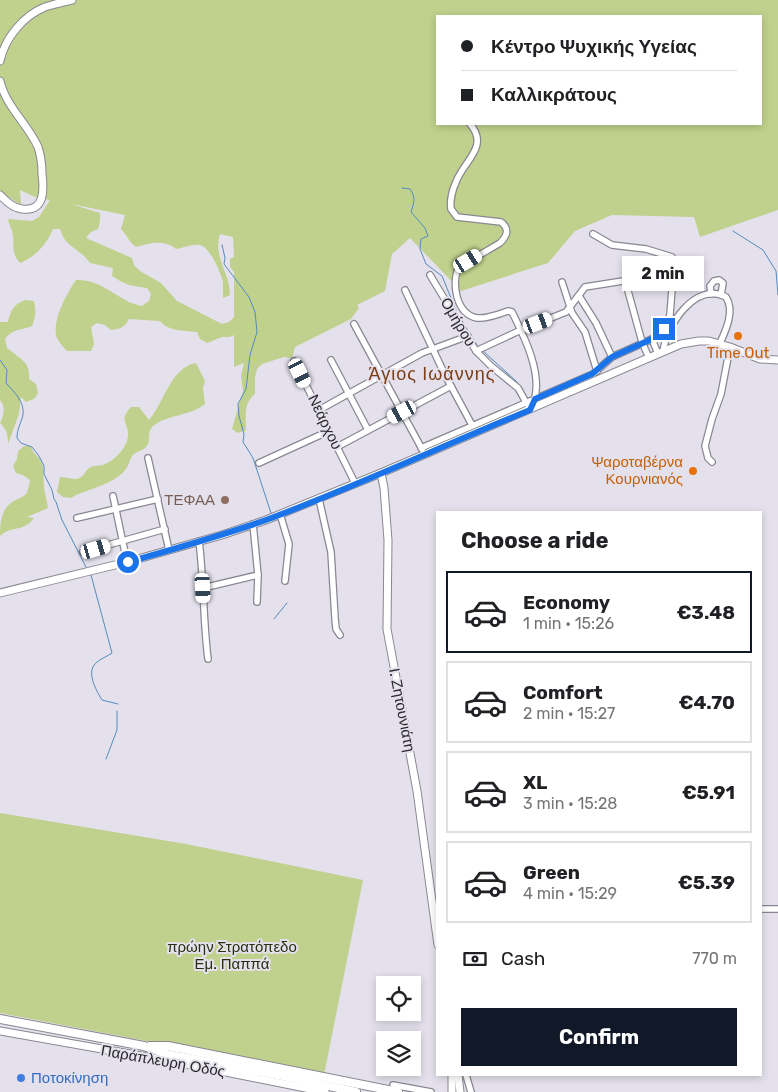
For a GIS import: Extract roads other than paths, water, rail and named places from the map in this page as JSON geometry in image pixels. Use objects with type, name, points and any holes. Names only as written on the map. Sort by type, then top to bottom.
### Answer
[{"type":"main road","points":[[0,1020],[144,1046],[166,1054],[356,1092]]},
{"type":"main road","points":[[144,1046],[168,1046],[398,1092]]},
{"type":"main road","points":[[181,1063],[219,1064]]},
{"type":"street","points":[[0,61],[6,43],[16,28],[23,22],[45,7],[72,0]]},
{"type":"street","points":[[0,81],[6,99],[38,147],[43,188],[41,201],[36,207],[29,209],[17,208],[9,204],[0,195]]},
{"type":"street","points":[[471,125],[475,130],[478,143],[473,156],[458,178],[451,194],[451,209],[457,217],[501,222],[506,226],[507,232],[505,238],[500,242],[463,263],[456,273],[457,298],[469,314],[479,318],[508,311],[513,314],[536,377],[535,399],[530,410]]},
{"type":"street","points":[[0,593],[128,562],[169,550],[253,524],[319,499],[381,473],[472,425],[597,371],[612,357],[659,335],[666,326],[670,315],[674,279],[670,274],[672,257],[646,249],[612,244],[593,234]]},
{"type":"street","points":[[476,351],[520,330],[563,314],[570,308],[582,290],[588,286],[670,274]]},
{"type":"street","name":"Ομήρου","points":[[430,275],[476,351],[518,388],[530,410]]},
{"type":"street","points":[[625,280],[642,342],[649,358]]},
{"type":"street","points":[[711,294],[710,286],[714,281],[720,280],[723,283],[720,295]]},
{"type":"street","points":[[562,282],[570,308],[585,332],[597,371]]},
{"type":"street","points":[[405,290],[432,348],[472,425]]},
{"type":"street","points":[[661,353],[668,334],[679,314],[692,303],[711,294],[720,295],[728,300],[730,310],[720,343]]},
{"type":"street","points":[[579,296],[612,357]]},
{"type":"street","points":[[354,324],[422,451]]},
{"type":"street","points":[[319,410],[432,348],[468,336]]},
{"type":"street","points":[[652,339],[661,353]]},
{"type":"street","points":[[422,451],[530,410],[681,344],[700,340],[720,343],[762,359],[778,360]]},
{"type":"street","points":[[712,462],[708,458],[705,446],[721,394],[730,347]]},
{"type":"street","name":"Νεάρχου","points":[[294,360],[355,484]]},
{"type":"street","points":[[332,360],[368,430]]},
{"type":"street","points":[[337,447],[451,386]]},
{"type":"street","points":[[259,463],[329,431]]},
{"type":"street","points":[[332,457],[340,453]]},
{"type":"street","points":[[148,458],[169,550]]},
{"type":"street","name":"Ι. Ζητουνιάτη","points":[[381,473],[388,540],[386,629],[417,790],[436,931]]},
{"type":"street","points":[[113,496],[128,562]]},
{"type":"street","points":[[319,499],[332,552],[334,618],[336,629],[340,635]]},
{"type":"street","points":[[77,518],[158,500]]},
{"type":"street","points":[[280,514],[289,544],[285,581]]},
{"type":"street","points":[[253,524],[258,575],[257,602]]},
{"type":"street","points":[[82,552],[165,529]]},
{"type":"street","points":[[199,541],[204,628],[208,659]]},
{"type":"street","points":[[203,588],[258,575]]},
{"type":"street","points":[[762,910],[778,909]]},
{"type":"street","name":"Παράπλευρη Οδός","points":[[0,1032],[142,1058],[181,1063],[325,1092]]},
{"type":"street","points":[[452,1076],[452,1092]]},
{"type":"street","points":[[458,1076],[460,1092]]},
{"type":"street","points":[[466,1076],[470,1092]]},
{"type":"street","points":[[393,1085],[431,1092]]},
{"type":"waterway","points":[[402,188],[410,189],[412,192],[414,200],[411,212],[425,228],[428,236],[421,239],[420,249],[426,264],[442,276],[457,313],[477,345]]},
{"type":"waterway","points":[[733,231],[763,250],[776,271],[778,295]]},
{"type":"waterway","points":[[222,245],[225,258],[224,264],[249,297],[255,312],[257,332],[250,355],[246,389],[238,404],[244,434],[243,442],[253,458],[271,513]]},
{"type":"waterway","points":[[483,351],[516,381],[528,399]]},
{"type":"waterway","points":[[0,360],[7,370],[6,383],[18,398],[23,410],[17,438],[21,443],[32,447],[39,456],[62,520],[86,567]]},
{"type":"waterway","points":[[91,575],[112,653],[94,666],[92,670],[93,681],[102,700],[118,704]]},
{"type":"waterway","points":[[274,619],[287,603]]},
{"type":"waterway","points":[[106,759],[117,730],[117,711]]},
{"type":"place","name":"Time Out","points":[[738,336]]},
{"type":"place","name":"Ψαροταβέρνα Κουρνιανός","points":[[693,471]]},
{"type":"place","name":"ΤΕΦΑΑ","points":[[225,500]]},
{"type":"place","name":"Ποτοκίνηση","points":[[21,1078]]},
{"type":"district","name":"Άγιος Ιωάννης","points":[[432,374]]},
{"type":"park label","name":"πρώην Στρατόπεδο Εμ. Παππά","points":[[232,956]]}]
